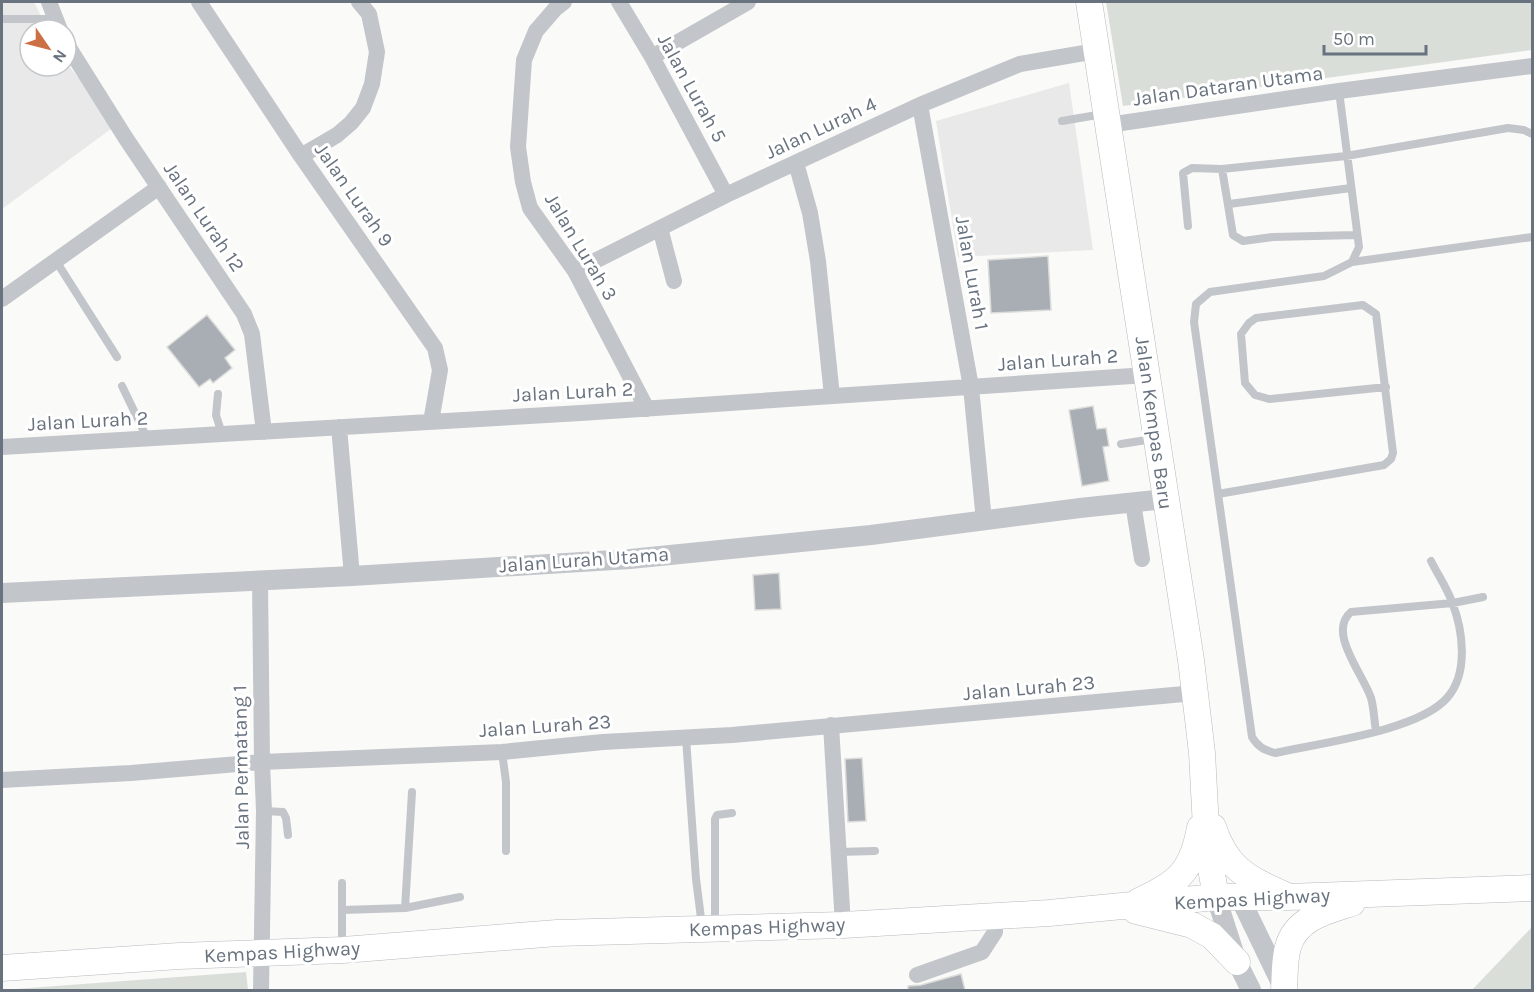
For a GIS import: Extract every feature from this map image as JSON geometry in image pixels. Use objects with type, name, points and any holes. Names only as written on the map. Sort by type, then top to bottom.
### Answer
[{"type":"main road","name":"Jalan Kempas Baru","points":[[1089,2],[1196,693],[1207,846],[1228,898]]},
{"type":"main road","points":[[1204,801],[1219,846],[1232,864],[1262,885],[1288,897]]},
{"type":"main road","points":[[1124,908],[1163,890],[1189,865],[1196,848],[1204,801]]},
{"type":"main road","name":"Kempas Highway","points":[[2,968],[343,950],[557,933],[843,925],[1124,908],[1228,898],[1533,888]]},
{"type":"main road","points":[[1284,990],[1288,947],[1296,933],[1310,918],[1375,894]]},
{"type":"main road","points":[[1124,908],[1192,925],[1212,936],[1237,962]]},
{"type":"street","points":[[49,2],[56,18]]},
{"type":"street","name":"Jalan Lurah 9","points":[[199,2],[435,348],[440,369],[431,422]]},
{"type":"street","points":[[302,156],[337,135],[351,123],[363,108],[372,84],[377,52],[369,14],[359,2]]},
{"type":"street","name":"Jalan Lurah 3","points":[[564,2],[536,31],[524,60],[518,147],[523,182],[530,208],[574,271],[647,409]]},
{"type":"street","name":"Jalan Lurah 5","points":[[619,2],[652,57],[726,195]]},
{"type":"street","points":[[652,57],[748,2]]},
{"type":"street","name":"Jalan Lurah 4","points":[[574,271],[726,195],[920,105],[1020,64],[1096,51]]},
{"type":"street","name":"Jalan Lurah 12","points":[[78,62],[249,323],[264,432]]},
{"type":"street","name":"Jalan Dataran Utama","points":[[1107,119],[1533,66]]},
{"type":"street","name":"Jalan Lurah 1","points":[[920,105],[971,387],[984,521]]},
{"type":"street","points":[[796,163],[810,213],[818,261],[832,396]]},
{"type":"street","points":[[2,299],[159,187]]},
{"type":"street","points":[[660,228],[674,281]]},
{"type":"street","name":"Jalan Lurah 2","points":[[2,447],[541,416],[1148,375]]},
{"type":"street","points":[[339,427],[352,576]]},
{"type":"street","name":"Jalan Lurah Utama","points":[[2,593],[260,581],[630,559],[872,535],[1133,502],[1165,500]]},
{"type":"street","points":[[1133,502],[1142,559]]},
{"type":"street","name":"Jalan Permatang 1","points":[[260,581],[264,811],[261,990]]},
{"type":"street","name":"Jalan Lurah 23","points":[[2,780],[131,773],[262,762],[502,752],[1196,693]]},
{"type":"street","points":[[831,725],[843,925]]},
{"type":"street","points":[[1228,898],[1237,962],[1251,990]]},
{"type":"street","points":[[1228,898],[1284,990]]},
{"type":"street","points":[[917,975],[982,952],[995,932],[995,916]]},
{"type":"lane","points":[[2,19],[18,20]]},
{"type":"lane","points":[[1339,91],[1359,247],[1352,262]]},
{"type":"lane","points":[[1062,121],[1107,119]]},
{"type":"lane","points":[[1188,226],[1184,173],[1192,168],[1222,168],[1346,156],[1508,128],[1533,134]]},
{"type":"lane","points":[[1222,168],[1233,235],[1243,241],[1273,237],[1357,235]]},
{"type":"lane","points":[[1228,204],[1351,188]]},
{"type":"lane","points":[[1431,561],[1453,603],[1461,639],[1462,664],[1455,687],[1438,706],[1411,721],[1275,753],[1256,745],[1252,736],[1194,322],[1196,304],[1210,292],[1324,276],[1352,262],[1533,237]]},
{"type":"lane","points":[[56,261],[117,357]]},
{"type":"lane","points":[[1218,494],[1384,465],[1391,459],[1393,453],[1386,387],[1376,314],[1371,309],[1363,305],[1256,318],[1241,334],[1245,383],[1255,395],[1269,399],[1386,387]]},
{"type":"lane","points":[[122,386],[147,438]]},
{"type":"lane","points":[[218,394],[216,415],[222,434]]},
{"type":"lane","points":[[1121,444],[1157,439]]},
{"type":"lane","points":[[1376,731],[1371,699],[1343,639],[1342,627],[1345,617],[1352,612],[1453,603],[1483,597]]},
{"type":"lane","points":[[686,738],[696,879],[709,928]]},
{"type":"lane","points":[[502,752],[506,782],[506,851]]},
{"type":"lane","points":[[405,908],[412,792]]},
{"type":"lane","points":[[264,811],[283,812],[288,835]]},
{"type":"lane","points":[[709,928],[715,819],[717,815],[732,813]]},
{"type":"lane","points":[[838,852],[875,851]]},
{"type":"lane","points":[[342,883],[343,950]]},
{"type":"lane","points":[[342,910],[405,908],[460,897]]},
{"type":"shaded area","points":[[2,2],[34,2],[42,18],[18,18],[18,78],[78,78],[115,126],[2,209]]},
{"type":"shaded area","points":[[1106,2],[1532,2],[1532,50],[1123,106]]},
{"type":"shaded area","points":[[1069,83],[1093,250],[958,257],[936,121]]},
{"type":"shaded area","points":[[1532,927],[1532,990],[1472,990]]},
{"type":"shaded area","points":[[246,972],[248,990],[2,990]]},
{"type":"building","points":[[1048,256],[1051,310],[991,313],[988,260]]},
{"type":"building","points":[[207,315],[235,350],[225,358],[232,368],[213,383],[210,379],[199,387],[167,347]]},
{"type":"building","points":[[1093,406],[1097,429],[1106,428],[1109,446],[1103,447],[1109,481],[1082,486],[1069,410]]},
{"type":"building","points":[[779,573],[781,609],[755,610],[753,575]]},
{"type":"building","points":[[862,758],[866,821],[848,822],[845,759]]},
{"type":"building","points":[[961,974],[965,990],[908,990],[908,986],[921,985]]}]
